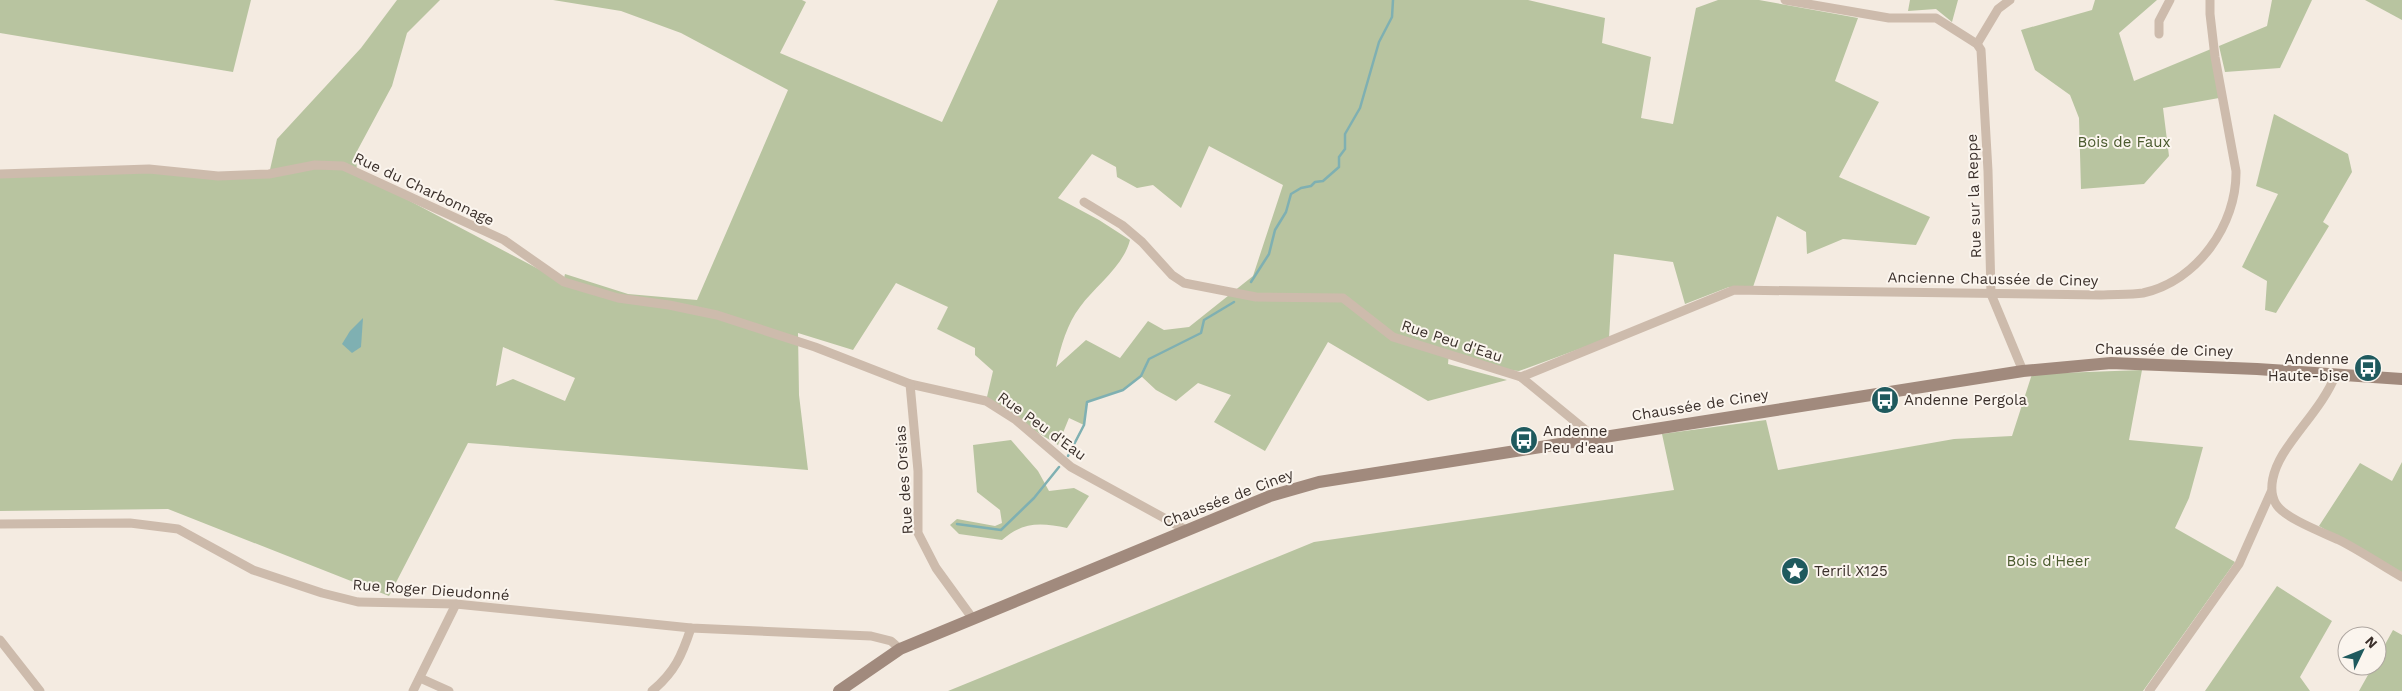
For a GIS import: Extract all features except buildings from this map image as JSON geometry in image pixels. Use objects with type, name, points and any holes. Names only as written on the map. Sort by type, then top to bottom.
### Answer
[{"type":"main road","name":"Chaussée de Ciney","points":[[839,691],[900,649],[1270,496],[1319,482],[1594,437],[2023,371],[2111,363],[2258,369],[2402,379]]},
{"type":"street","points":[[1785,0],[1889,18],[1936,18],[1977,44],[1998,9],[2010,0]]},
{"type":"street","points":[[2159,34],[2159,21],[2170,0]]},
{"type":"street","name":"Ancienne Chaussée de Ciney","points":[[1521,377],[1734,290],[1992,294],[2142,293],[2182,275],[2204,255],[2214,242],[2228,216],[2236,185],[2236,171],[2215,57],[2210,0]]},
{"type":"street","name":"Rue sur la Reppe","points":[[1977,44],[1981,50],[1988,171],[1992,294],[2023,371]]},
{"type":"street","name":"Rue du Charbonnage","points":[[0,174],[149,169],[218,176],[269,174],[315,165],[343,166],[397,193],[504,240],[564,282],[618,298],[669,305],[717,315],[815,347]]},
{"type":"street","name":"Rue Peu d'Eau","points":[[1084,202],[1122,225],[1142,242],[1172,275],[1184,283],[1256,297],[1343,298],[1393,337],[1521,377],[1594,437]]},
{"type":"street","name":"Rue Peu d'Eau","points":[[815,347],[910,384],[986,401],[1016,420],[1072,467],[1186,530]]},
{"type":"street","points":[[2149,691],[2240,564],[2271,492],[2275,470],[2310,414],[2329,392],[2336,374]]},
{"type":"street","name":"Rue des Orsias","points":[[910,384],[918,470],[918,533],[936,568],[973,619]]},
{"type":"street","points":[[2271,492],[2277,506],[2310,528],[2340,540],[2402,577]]},
{"type":"street","name":"Rue Roger Dieudonné","points":[[0,524],[130,523],[178,529],[253,570],[322,593],[358,602],[456,604],[692,628],[871,636],[891,641],[900,649]]},
{"type":"street","points":[[413,691],[456,604]]},
{"type":"street","points":[[652,691],[667,678],[682,656],[692,628]]},
{"type":"street","points":[[0,640],[40,691]]},
{"type":"street","points":[[420,678],[449,691]]},
{"type":"green space","points":[[0,0],[251,0],[233,72],[0,33]]},
{"type":"green space","points":[[397,0],[440,0],[407,33],[392,86],[356,153],[357,173],[563,282],[565,274],[628,294],[697,300],[788,90],[681,33],[621,11],[553,0],[802,0],[806,2],[780,53],[942,122],[998,0],[1528,0],[1605,18],[1602,43],[1651,57],[1641,118],[1673,124],[1696,8],[1718,0],[1759,0],[1858,18],[1835,81],[1879,102],[1839,177],[1930,217],[1916,245],[1843,239],[1807,254],[1806,232],[1777,216],[1753,287],[1729,287],[1685,304],[1673,262],[1614,254],[1609,338],[1519,371],[1507,370],[1449,352],[1448,364],[1507,380],[1428,401],[1328,342],[1265,451],[1214,422],[1231,395],[1198,383],[1176,401],[1156,390],[1141,376],[1123,390],[1087,402],[1084,425],[1069,418],[1058,445],[986,401],[993,371],[975,355],[975,348],[937,329],[948,307],[896,283],[853,350],[798,333],[799,395],[808,470],[468,443],[389,596],[168,509],[0,511],[0,174],[149,169],[218,176],[269,174],[277,139],[361,48]],"holes":[[[1209,146],[1283,185],[1253,276],[1189,327],[1164,330],[1148,321],[1120,358],[1086,340],[1056,367],[1065,336],[1075,314],[1121,259],[1130,240],[1099,220],[1058,198],[1092,154],[1116,167],[1117,177],[1137,188],[1153,185],[1181,208]],[[503,347],[575,378],[565,401],[513,379],[496,386]]]},
{"type":"green space","points":[[1910,0],[1958,0],[1952,22],[1936,9],[1908,11]]},
{"type":"green space","name":"Bois de Faux","points":[[2095,0],[2157,0],[2119,33],[2134,81],[2211,49],[2219,98],[2163,108],[2169,156],[2144,184],[2081,189],[2079,118],[2070,95],[2035,70],[2021,30],[2092,10]]},
{"type":"green space","points":[[2272,0],[2312,0],[2280,68],[2225,72],[2219,46],[2267,26]]},
{"type":"green space","points":[[2365,0],[2402,0],[2402,20]]},
{"type":"green space","points":[[2274,114],[2348,154],[2352,172],[2323,222],[2329,226],[2276,313],[2265,310],[2267,281],[2242,267],[2278,194],[2256,186]]},
{"type":"green space","name":"Bois d'Heer","points":[[2142,370],[2129,440],[2203,447],[2189,498],[2175,528],[2235,562],[2143,691],[948,691],[1314,542],[1674,490],[1662,434],[1766,420],[1778,470],[1954,439],[2012,436],[2032,374]]},
{"type":"green space","points":[[1011,440],[1038,471],[1049,491],[1074,488],[1089,496],[1067,528],[1033,525],[1018,529],[1002,540],[959,534],[950,525],[957,519],[995,526],[1002,523],[1000,510],[977,492],[973,445]]},
{"type":"green space","points":[[2402,462],[2402,574],[2319,526],[2360,463],[2392,481]]},
{"type":"green space","points":[[2277,586],[2332,621],[2300,677],[2310,691],[2205,691]]},
{"type":"green space","points":[[2393,630],[2402,635],[2402,691],[2359,691],[2367,676],[2387,676],[2387,641]]},
{"type":"water","points":[[363,318],[361,347],[352,353],[342,344],[350,331]]},
{"type":"waterway","points":[[1251,282],[1269,254],[1275,230],[1286,212],[1291,194],[1301,188],[1311,186],[1315,182],[1323,181],[1339,167],[1339,157],[1345,149],[1345,134],[1360,108],[1379,42],[1392,17],[1393,0]]},
{"type":"waterway","points":[[1068,456],[1084,425],[1087,402],[1123,390],[1141,376],[1149,359],[1201,333],[1204,320],[1234,302]]},
{"type":"waterway","points":[[957,524],[1001,530],[1034,498],[1059,467]]},
{"type":"place","name":"Andenne Haute-bise","points":[[2368,368]]},
{"type":"place","name":"Andenne Pergola","points":[[1885,400]]},
{"type":"place","name":"Andenne Peu d'eau","points":[[1524,440]]},
{"type":"place","name":"Terril X125","points":[[1795,571]]}]
